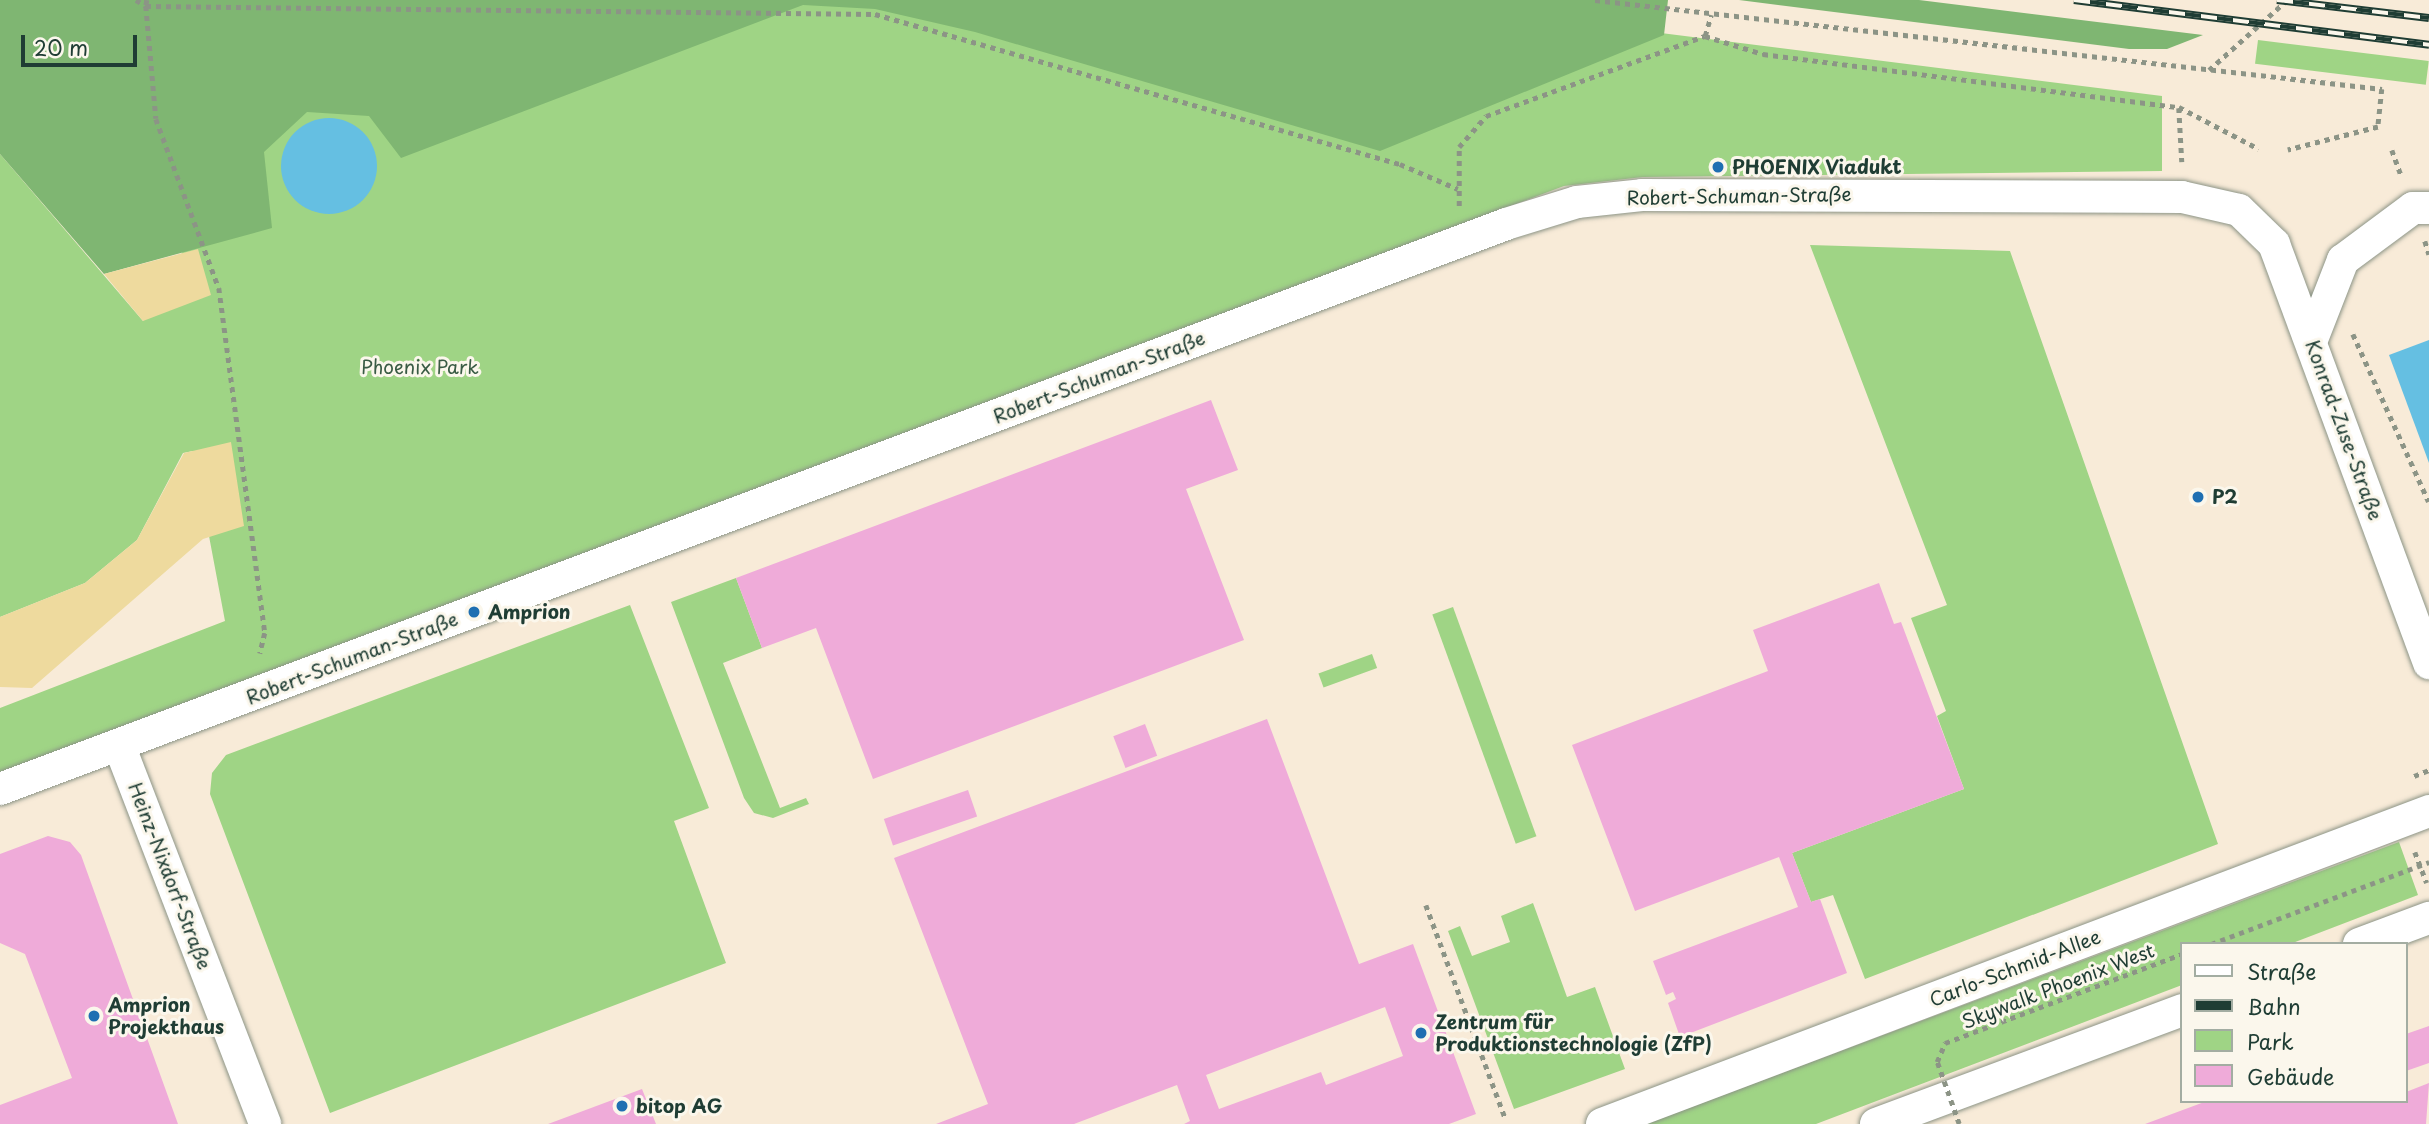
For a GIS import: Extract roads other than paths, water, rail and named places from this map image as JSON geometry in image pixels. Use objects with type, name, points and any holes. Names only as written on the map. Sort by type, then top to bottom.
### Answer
[{"type":"street","name":"Robert-Schuman-Straße","points":[[0,789],[1460,241],[1577,202],[1642,195],[2106,195],[2182,198],[2239,210]]},
{"type":"street","points":[[2311,342],[2343,260],[2413,208],[2429,208]]},
{"type":"street","name":"Konrad-Zuse-Straße","points":[[2239,210],[2274,244],[2422,621],[2429,663]]},
{"type":"street","name":"Heinz-Nixdorf-Straße","points":[[120,745],[265,1124]]},
{"type":"street","name":"Carlo-Schmid-Allee","points":[[1602,1124],[2429,811]]},
{"type":"street","points":[[2364,942],[2429,918]]},
{"type":"street","points":[[1876,1124],[2180,1011]]},
{"type":"water","points":[[329,118],[347,122],[363,132],[373,148],[377,166],[373,184],[363,200],[347,210],[329,214],[311,210],[295,200],[285,184],[281,166],[285,148],[295,132],[311,122]]},
{"type":"water","points":[[2429,340],[2429,463],[2389,355]]},
{"type":"railway","points":[[2074,0],[2429,45]]},
{"type":"railway","points":[[2277,0],[2429,18]]},
{"type":"place","name":"PHOENIX Viadukt","points":[[1718,167]]},
{"type":"place","name":"P2","points":[[2198,497]]},
{"type":"place","name":"Amprion","points":[[474,612]]},
{"type":"place","name":"Amprion Projekthaus","points":[[94,1016]]},
{"type":"place","name":"Zentrum für Produktionstechnologie (ZfP)","points":[[1421,1033]]},
{"type":"place","name":"bitop AG","points":[[622,1106]]},
{"type":"park label","name":"Phoenix Park","points":[[420,367]]}]
